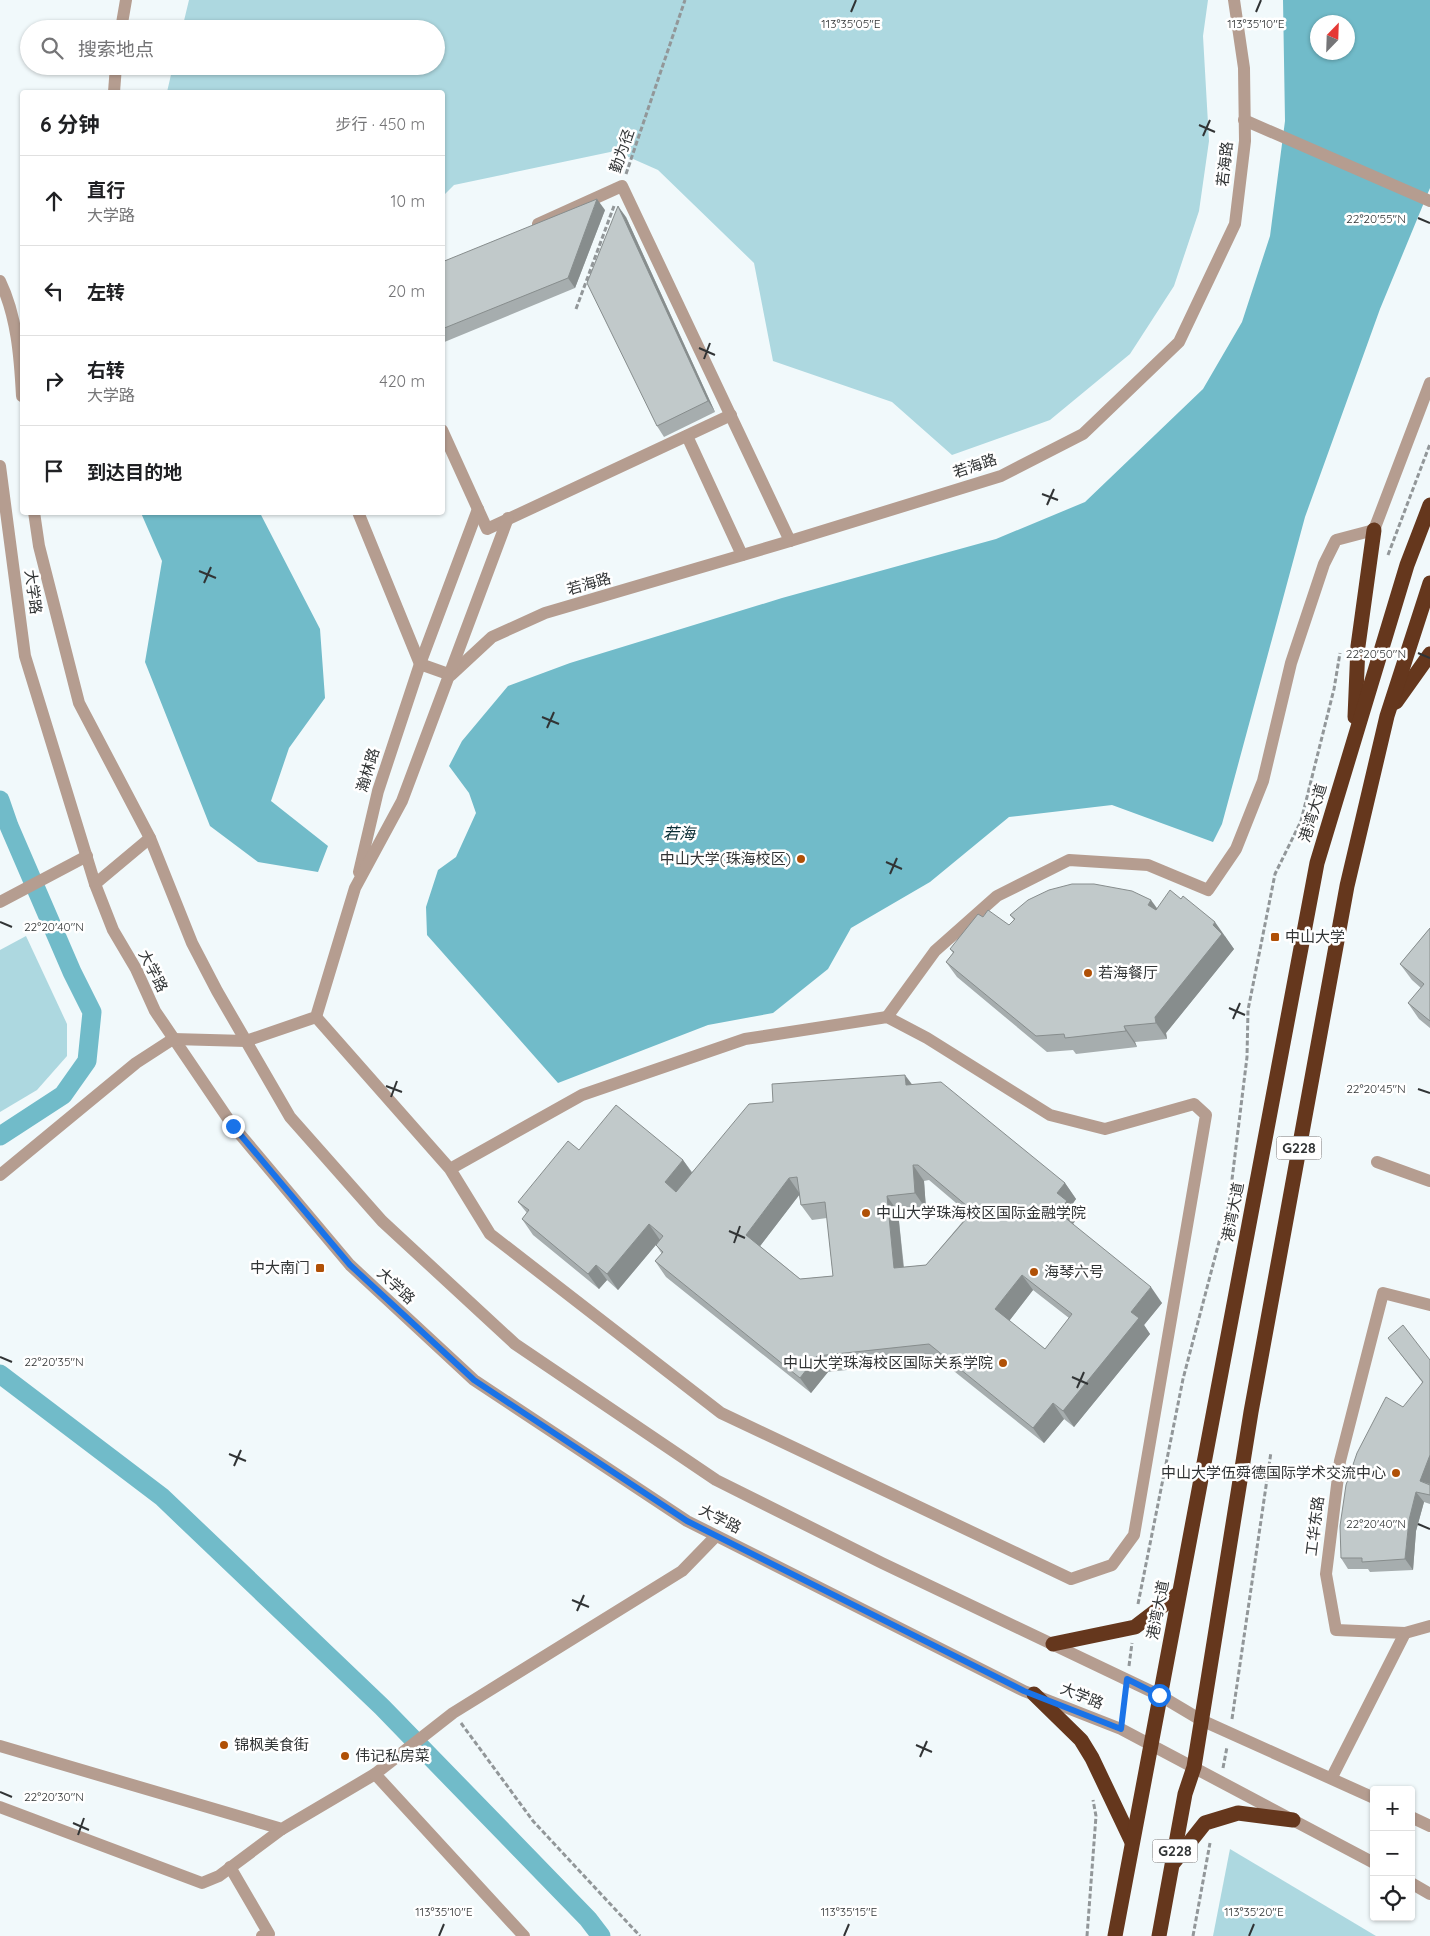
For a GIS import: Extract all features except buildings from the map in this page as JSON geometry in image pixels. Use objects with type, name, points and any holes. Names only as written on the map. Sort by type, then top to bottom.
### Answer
[{"type":"highway","name":"港湾大道","points":[[1115,1936],[1316,863],[1407,565],[1430,505]]},
{"type":"highway","points":[[1354,741],[1358,646],[1374,530]]},
{"type":"highway","name":"G228","points":[[1159,1936],[1185,1794],[1194,1766],[1251,1412],[1346,896],[1387,716],[1430,583]]},
{"type":"highway","points":[[1387,716],[1430,654]]},
{"type":"highway","points":[[1053,1644],[1134,1627],[1178,1594]]},
{"type":"highway","points":[[1034,1694],[1081,1740],[1092,1758],[1132,1842]]},
{"type":"highway","points":[[1172,1866],[1205,1823],[1238,1813],[1293,1820]]},
{"type":"street","points":[[123,20],[126,0]]},
{"type":"street","name":"若海路","points":[[451,675],[492,637],[545,614],[1001,476],[1082,434],[1179,342],[1235,224],[1245,141],[1244,68],[1234,0]]},
{"type":"street","points":[[114,90],[115,75]]},
{"type":"street","points":[[1244,120],[1430,201]]},
{"type":"street","points":[[523,231],[622,186],[790,541]]},
{"type":"street","points":[[0,281],[6,294],[19,354],[20,368]]},
{"type":"street","points":[[887,1017],[935,951],[996,896],[1069,860],[1148,864],[1208,890],[1236,849],[1263,781],[1291,663],[1324,564],[1336,540],[1374,530],[1430,384]]},
{"type":"street","points":[[445,437],[486,529],[731,415]]},
{"type":"street","points":[[687,436],[742,555]]},
{"type":"street","name":"大学路","points":[[0,466],[25,656],[95,884],[113,930],[136,969],[155,1011],[233,1126],[350,1265],[474,1380],[679,1516],[1034,1694],[1121,1729],[1150,1746],[1194,1766]]},
{"type":"street","name":"瀚林路","points":[[355,888],[378,791],[420,664],[478,509]]},
{"type":"street","name":"大学路","points":[[34,515],[39,546],[79,703],[150,838],[192,943],[290,1116],[382,1221],[515,1344],[716,1480],[1127,1679],[1159,1695],[1201,1720]]},
{"type":"street","points":[[359,515],[420,664],[451,675]]},
{"type":"street","points":[[316,1017],[355,888],[402,801],[451,675],[508,518]]},
{"type":"street","points":[[95,884],[150,838]]},
{"type":"street","points":[[2,900],[87,856]]},
{"type":"street","points":[[316,1017],[450,1169],[490,1234],[721,1413],[1071,1579],[1112,1565],[1134,1535],[1206,1115],[1194,1104],[1105,1129],[1050,1115],[927,1038],[887,1017],[745,1039],[591,1092],[450,1169]]},
{"type":"street","points":[[0,1174],[136,1063],[173,1039],[246,1041],[316,1017]]},
{"type":"street","points":[[1377,1162],[1430,1181]]},
{"type":"street","name":"工华东路","points":[[1430,1305],[1384,1293],[1340,1461],[1326,1574],[1336,1630],[1405,1633],[1430,1626]]},
{"type":"street","points":[[0,1807],[202,1883],[219,1876],[282,1829],[375,1774],[453,1713],[682,1571],[716,1536]]},
{"type":"street","points":[[1332,1777],[1405,1633]]},
{"type":"street","points":[[1201,1720],[1332,1777],[1370,1796]]},
{"type":"street","points":[[0,1746],[282,1829]]},
{"type":"street","points":[[1194,1766],[1370,1861]]},
{"type":"street","points":[[375,1774],[524,1936]]},
{"type":"street","points":[[1415,1819],[1430,1826]]},
{"type":"street","points":[[230,1868],[270,1934],[262,1936]]},
{"type":"street","points":[[1415,1886],[1430,1894]]},
{"type":"path","name":"勤为径","points":[[576,309],[622,186],[685,0]]},
{"type":"path","points":[[1369,568],[1380,570],[1392,546],[1430,444]]},
{"type":"path","points":[[1121,1729],[1134,1627],[1183,1379],[1229,1204],[1247,1057],[1248,1010],[1275,874],[1302,821],[1334,689],[1340,651]]},
{"type":"path","points":[[1230,1732],[1271,1452]]},
{"type":"path","points":[[453,1713],[533,1821],[640,1936]]},
{"type":"path","points":[[1087,1936],[1096,1816],[1093,1798]]},
{"type":"shaded area","points":[[189,0],[1208,0],[1203,36],[1209,141],[1199,211],[1174,286],[1130,354],[1050,420],[952,455],[892,402],[773,361],[754,263],[658,170],[615,151],[454,185],[445,194],[445,90],[167,90],[171,75],[445,75],[445,20],[184,20]]},
{"type":"shaded area","points":[[26,936],[67,1024],[67,1056],[37,1090],[0,1112],[0,950]]},
{"type":"shaded area","points":[[1230,1849],[1376,1936],[1213,1936]]},
{"type":"water","name":"若海","points":[[1283,0],[1430,0],[1430,188],[1380,309],[1305,517],[1222,824],[1213,842],[1112,805],[1009,817],[930,882],[851,928],[828,969],[773,1013],[708,1025],[558,1083],[427,935],[426,907],[438,870],[456,857],[476,813],[469,793],[449,766],[462,741],[508,686],[570,663],[782,598],[996,539],[1085,502],[1203,389],[1242,322],[1270,236],[1285,121]]},
{"type":"water","points":[[142,515],[261,515],[320,629],[325,698],[289,748],[271,801],[328,846],[318,872],[258,862],[210,826],[145,662],[162,561]]},
{"type":"waterway","points":[[0,800],[9,826],[72,972],[92,1012],[87,1061],[63,1095],[0,1136]]},
{"type":"waterway","points":[[0,1374],[162,1497],[382,1707],[588,1919],[601,1936]]},
{"type":"place","name":"中山大学(珠海校区)","points":[[801,859]]},
{"type":"place","name":"中山大学","points":[[1275,937]]},
{"type":"place","name":"若海餐厅","points":[[1088,973]]},
{"type":"place","name":"中山大学珠海校区国际金融学院","points":[[866,1213]]},
{"type":"place","name":"中大南门","points":[[320,1268]]},
{"type":"place","name":"海琴六号","points":[[1034,1272]]},
{"type":"place","name":"中山大学珠海校区国际关系学院","points":[[1003,1363]]},
{"type":"place","name":"中山大学伍舜德国际学术交流中心","points":[[1396,1473]]},
{"type":"place","name":"锦枫美食街","points":[[224,1745]]},
{"type":"place","name":"伟记私房菜","points":[[345,1756]]},
{"type":"route","points":[[233,1126],[350,1265],[474,1380],[687,1521],[1024,1691],[1121,1729],[1127,1679],[1159,1695]]}]
